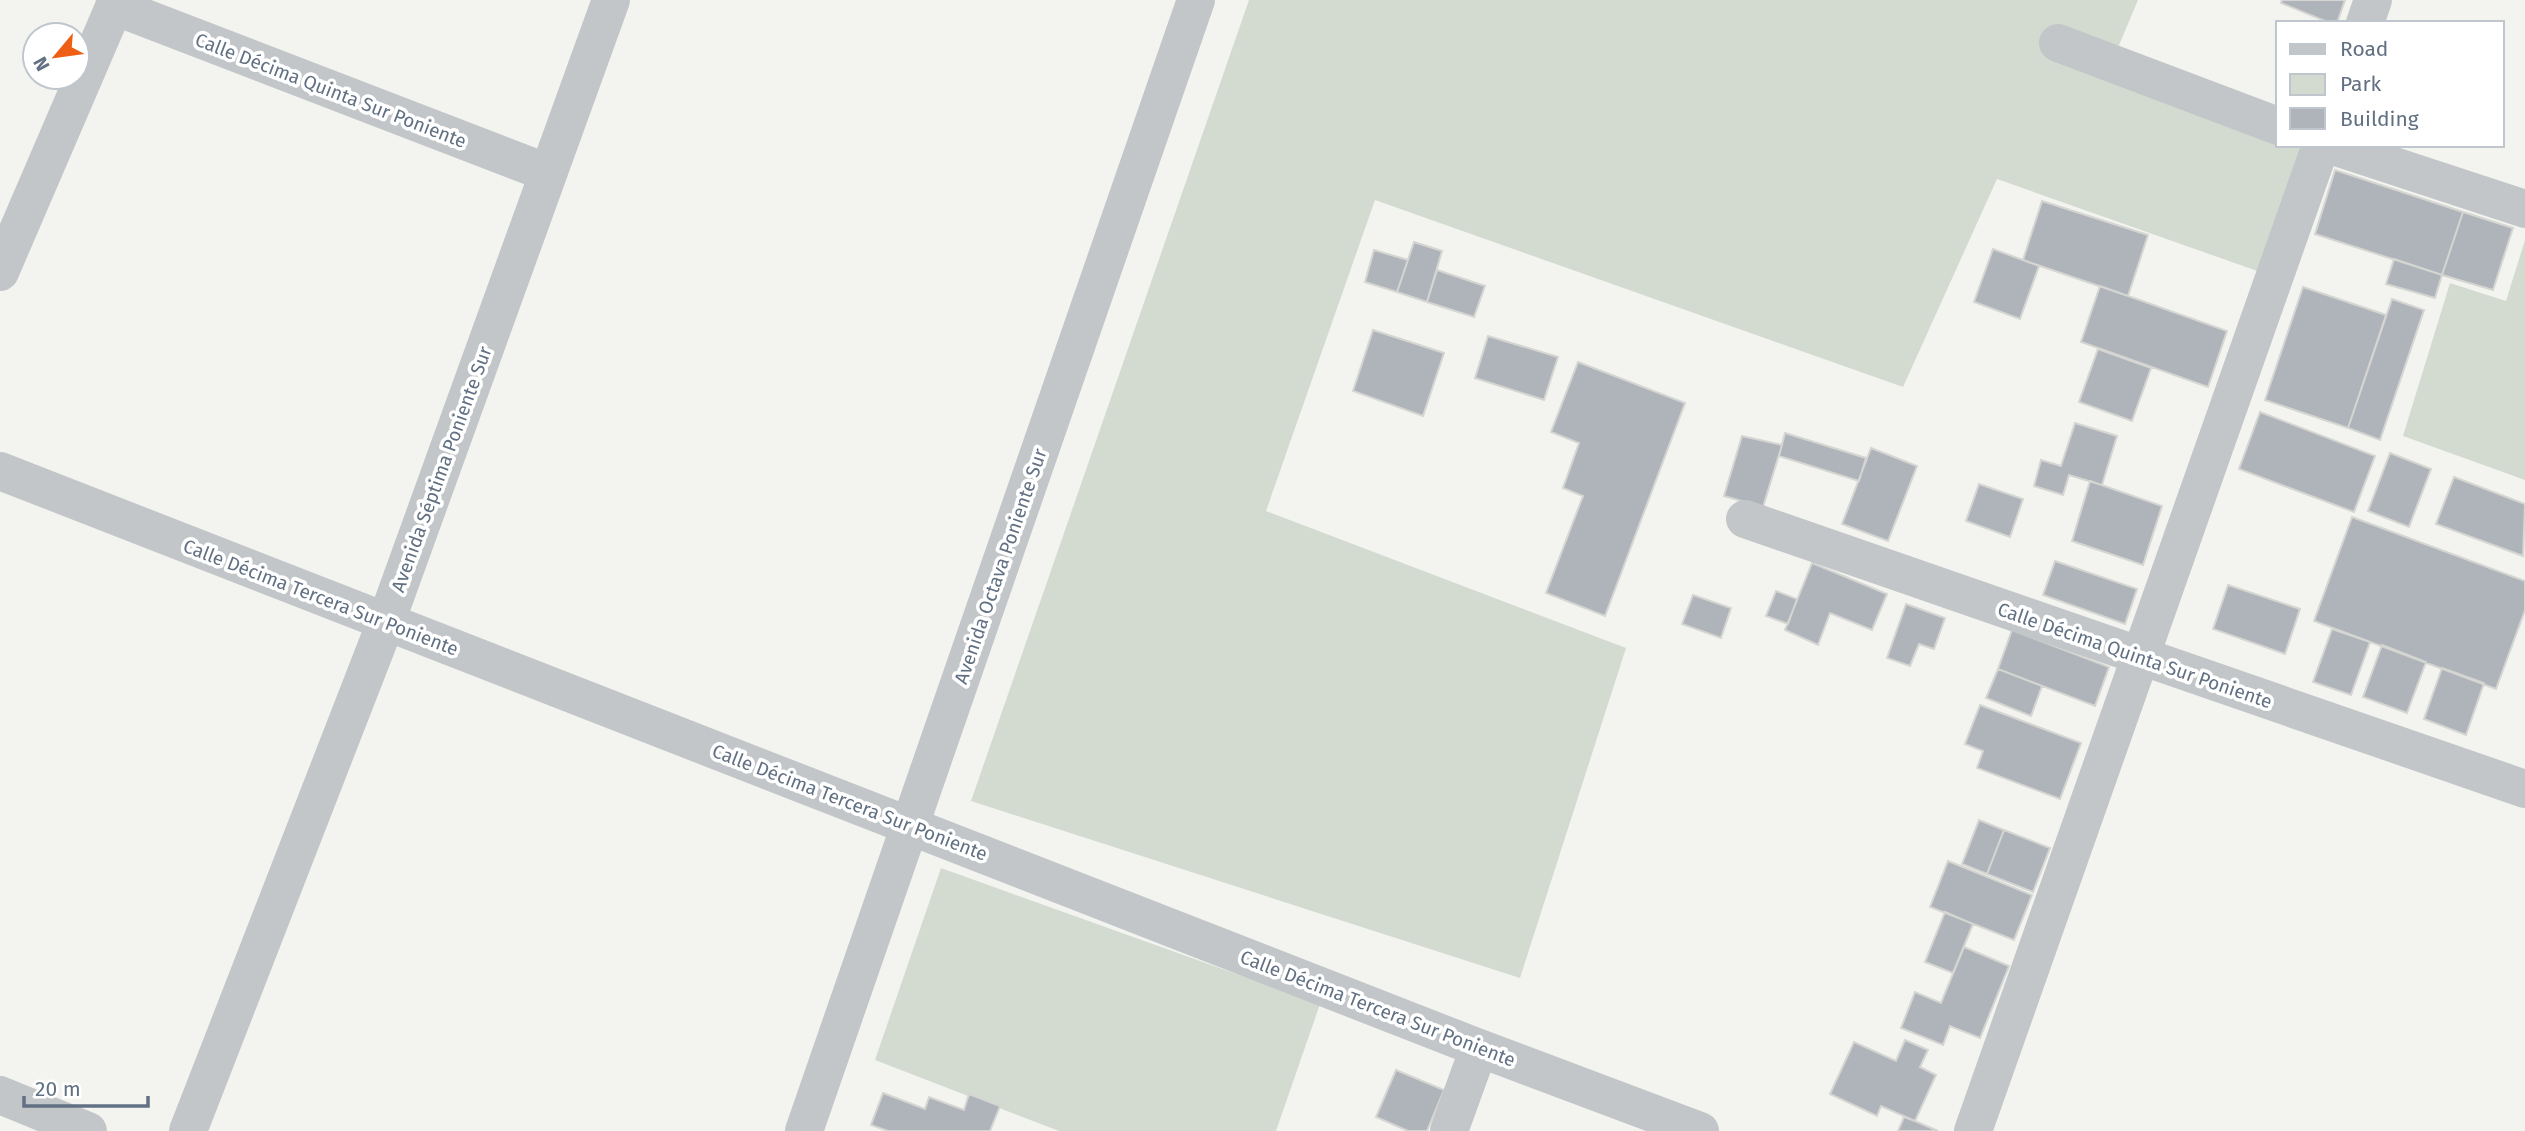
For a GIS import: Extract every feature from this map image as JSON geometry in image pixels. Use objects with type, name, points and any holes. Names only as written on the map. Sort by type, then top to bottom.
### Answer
[{"type":"street","name":"Avenida Séptima Poniente Sur","points":[[188,1131],[386,622],[611,0]]},
{"type":"street","name":"Avenida Octava Poniente Sur","points":[[804,1131],[1196,0]]},
{"type":"street","points":[[2366,21],[2372,0]]},
{"type":"street","name":"Calle Décima Quinta Sur Poniente","points":[[115,3],[548,173]]},
{"type":"street","points":[[0,272],[115,3]]},
{"type":"street","points":[[2058,43],[2276,125]]},
{"type":"street","points":[[1973,1131],[2320,147]]},
{"type":"street","points":[[2336,147],[2525,209]]},
{"type":"street","name":"Calle Décima Tercera Sur Poniente","points":[[0,471],[1479,1048],[1700,1131]]},
{"type":"street","name":"Calle Décima Quinta Sur Poniente","points":[[1745,519],[2525,789]]},
{"type":"street","points":[[1449,1131],[1479,1048]]},
{"type":"street","points":[[0,1096],[88,1131]]},
{"type":"green space","points":[[1249,0],[2138,0],[2109,69],[2276,134],[2276,147],[2302,147],[2260,272],[1997,179],[1903,387],[1375,200],[1266,511],[1626,648],[1520,978],[971,801]]},
{"type":"green space","points":[[2525,240],[2525,480],[2403,436],[2450,283],[2506,301]]},
{"type":"green space","points":[[941,868],[1320,1004],[1276,1131],[1059,1131],[875,1060]]},
{"type":"building","points":[[2282,0],[2345,0],[2338,21],[2325,21],[2281,3]]},
{"type":"building","points":[[2335,170],[2463,212],[2442,275],[2315,234]]},
{"type":"building","points":[[2042,201],[2148,235],[2128,296],[2023,260]]},
{"type":"building","points":[[2463,212],[2513,228],[2493,290],[2442,275]]},
{"type":"building","points":[[1414,242],[1442,251],[1427,302],[1397,292]]},
{"type":"building","points":[[1993,249],[2039,266],[2020,319],[1974,302]]},
{"type":"building","points":[[1374,250],[1408,260],[1397,292],[1365,282]]},
{"type":"building","points":[[2394,259],[2442,275],[2435,298],[2386,284]]},
{"type":"building","points":[[1437,270],[1485,286],[1474,317],[1427,302]]},
{"type":"building","points":[[2100,286],[2227,331],[2208,387],[2081,342]]},
{"type":"building","points":[[2303,287],[2386,315],[2348,428],[2265,400]]},
{"type":"building","points":[[2392,299],[2424,310],[2380,440],[2348,428]]},
{"type":"building","points":[[1373,330],[1444,353],[1423,416],[1353,391]]},
{"type":"building","points":[[1488,336],[1558,357],[1544,400],[1475,378]]},
{"type":"building","points":[[2098,349],[2151,368],[2132,421],[2079,402]]},
{"type":"building","points":[[1578,362],[1685,403],[1605,616],[1546,593],[1583,496],[1563,488],[1579,443],[1551,432]]},
{"type":"building","points":[[2260,412],[2375,456],[2354,512],[2239,469]]},
{"type":"building","points":[[2075,423],[2117,436],[2102,485],[2069,475],[2063,495],[2034,486],[2041,460],[2061,466]]},
{"type":"building","points":[[1785,433],[1866,458],[1859,481],[1779,456]]},
{"type":"building","points":[[1742,436],[1782,445],[1763,507],[1724,496]]},
{"type":"building","points":[[1871,448],[1917,466],[1888,541],[1842,524]]},
{"type":"building","points":[[2390,453],[2431,469],[2409,527],[2368,511]]},
{"type":"building","points":[[2454,477],[2525,504],[2523,556],[2436,524]]},
{"type":"building","points":[[2090,481],[2162,506],[2143,565],[2072,541]]},
{"type":"building","points":[[1979,484],[2023,499],[2010,537],[1966,521]]},
{"type":"building","points":[[2352,517],[2525,581],[2525,610],[2496,689],[2314,621]]},
{"type":"building","points":[[2055,561],[2137,589],[2125,624],[2043,595]]},
{"type":"building","points":[[1812,563],[1887,594],[1872,630],[1830,613],[1818,645],[1785,630]]},
{"type":"building","points":[[2228,585],[2300,609],[2285,654],[2213,629]]},
{"type":"building","points":[[1776,591],[1797,599],[1788,624],[1766,616]]},
{"type":"building","points":[[1693,595],[1731,608],[1721,638],[1682,624]]},
{"type":"building","points":[[1906,604],[1945,618],[1934,649],[1919,644],[1910,666],[1887,658]]},
{"type":"building","points":[[2332,629],[2370,642],[2351,695],[2313,682]]},
{"type":"building","points":[[2012,630],[2109,667],[2095,706],[1998,669]]},
{"type":"building","points":[[2382,645],[2426,662],[2407,713],[2363,697]]},
{"type":"building","points":[[2442,668],[2484,683],[2466,735],[2424,719]]},
{"type":"building","points":[[1998,669],[2042,686],[2031,716],[1986,698]]},
{"type":"building","points":[[1980,705],[2081,743],[2060,799],[1977,768],[1983,751],[1965,744]]},
{"type":"building","points":[[1979,820],[2004,830],[1987,874],[1962,864]]},
{"type":"building","points":[[2004,830],[2050,848],[2033,892],[1987,874]]},
{"type":"building","points":[[1948,861],[2032,895],[2014,940],[1930,907]]},
{"type":"building","points":[[1945,912],[1973,924],[1953,973],[1925,962]]},
{"type":"building","points":[[1964,947],[2009,966],[1980,1038],[1950,1026],[1943,1045],[1901,1028],[1915,992],[1941,1003]]},
{"type":"building","points":[[1905,1040],[1928,1050],[1920,1067],[1936,1075],[1915,1121],[1881,1106],[1877,1116],[1830,1094],[1854,1042],[1896,1061]]},
{"type":"building","points":[[1396,1070],[1444,1090],[1427,1131],[1408,1131],[1376,1117]]},
{"type":"building","points":[[883,1093],[925,1109],[929,1097],[964,1110],[969,1094],[1000,1106],[990,1131],[888,1131],[871,1125]]},
{"type":"building","points":[[1904,1117],[1915,1121],[1938,1131],[1898,1131]]}]
